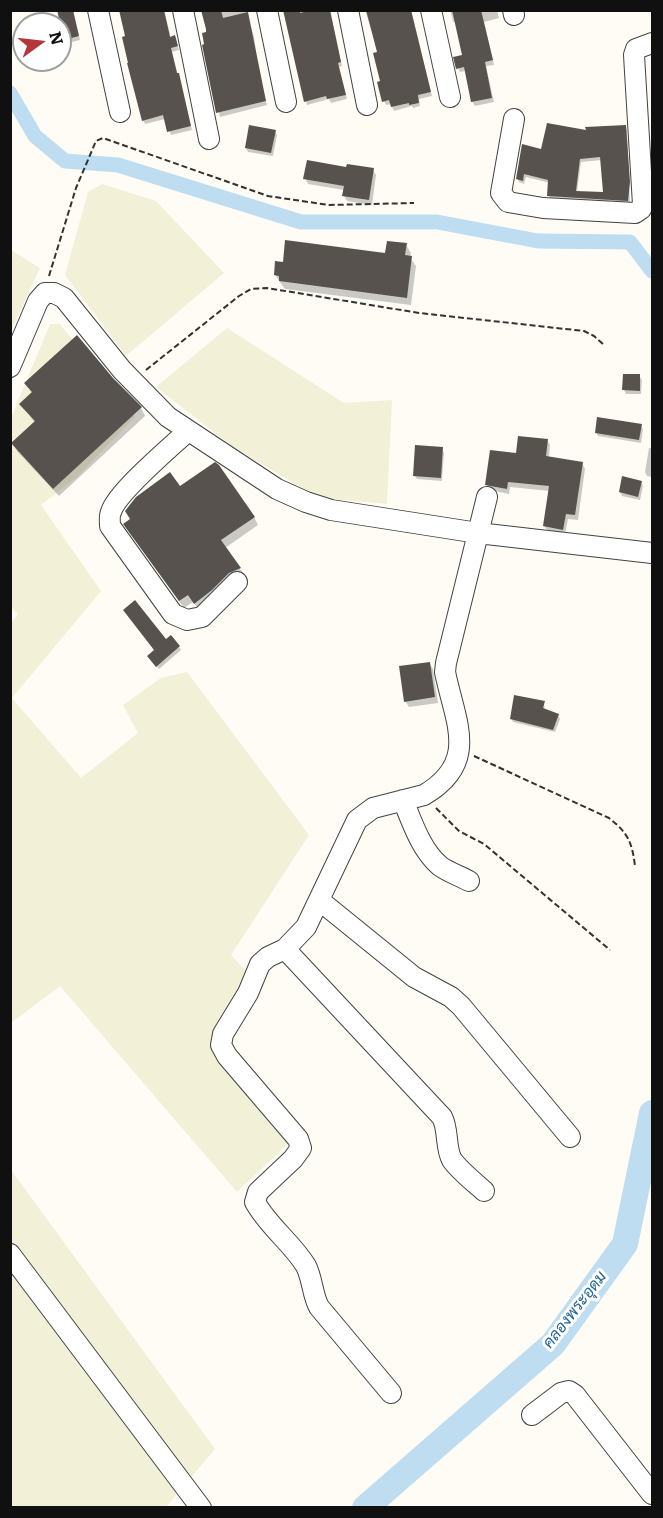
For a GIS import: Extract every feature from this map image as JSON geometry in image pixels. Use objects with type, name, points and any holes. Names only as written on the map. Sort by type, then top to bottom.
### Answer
[{"type":"street","points":[[98,10],[120,112]]},
{"type":"street","points":[[183,10],[209,139]]},
{"type":"street","points":[[267,10],[286,102]]},
{"type":"street","points":[[348,10],[367,105]]},
{"type":"street","points":[[431,10],[450,97]]},
{"type":"street","points":[[514,119],[501,193],[508,202],[543,208],[635,213],[643,205],[634,55],[636,49],[652,43]]},
{"type":"street","points":[[10,367],[38,301],[45,293],[54,293],[64,298],[132,381],[168,417],[277,489],[306,502],[331,510],[478,533],[645,552]]},
{"type":"street","points":[[188,431],[123,495],[111,511],[110,526],[173,614],[187,620],[202,617],[237,582]]},
{"type":"street","points":[[391,1394],[319,1307],[314,1298],[312,1279],[305,1264],[262,1214],[255,1202],[258,1192],[293,1159],[301,1148],[298,1139],[227,1056],[222,1045],[224,1034],[248,993],[260,964],[268,957],[285,949],[306,927],[357,820],[373,808],[424,795],[443,781],[457,761],[460,735],[445,672],[487,497]]},
{"type":"street","points":[[403,800],[416,832],[431,857],[441,867],[469,881]]},
{"type":"street","points":[[319,900],[414,977],[451,997],[570,1137]]},
{"type":"street","points":[[285,949],[442,1117],[448,1132],[452,1160],[483,1191]]},
{"type":"street","points":[[10,1254],[201,1508]]},
{"type":"street","points":[[532,1415],[561,1393],[569,1391],[575,1395],[652,1494]]},
{"type":"path","points":[[45,293],[75,188],[96,141],[103,138],[268,196],[329,205],[414,203]]},
{"type":"path","points":[[132,381],[239,296],[252,289],[267,288],[419,313],[584,331],[604,345]]},
{"type":"path","points":[[460,749],[609,818],[623,829],[633,846],[635,866]]},
{"type":"path","points":[[424,795],[459,831],[484,844],[610,950]]},
{"type":"shaded area","points":[[102,184],[156,201],[224,273],[126,356],[65,275],[88,192]]},
{"type":"shaded area","points":[[11,250],[40,268],[11,331]]},
{"type":"shaded area","points":[[50,324],[60,324],[135,417],[77,477],[41,505],[101,591],[12,698],[81,778],[138,733],[123,705],[161,678],[187,672],[309,835],[231,955],[246,971],[252,1003],[216,1056],[292,1140],[237,1192],[60,986],[11,1023],[10,624],[18,614],[10,606],[11,418]]},
{"type":"shaded area","points":[[227,328],[344,403],[392,400],[387,504],[319,498],[233,447],[156,387]]},
{"type":"shaded area","points":[[11,1170],[215,1449],[166,1507],[11,1507]]},
{"type":"building","points":[[57,10],[73,10],[79,36],[72,38],[72,12],[57,12]]},
{"type":"building","points":[[119,10],[164,10],[170,37],[175,35],[178,46],[171,48],[191,126],[167,132],[163,115],[142,121],[127,63],[122,37],[125,36]]},
{"type":"building","points":[[201,10],[221,10],[223,18],[248,12],[266,101],[216,113],[202,45],[204,44],[202,33],[206,32],[206,29]]},
{"type":"building","points":[[283,10],[300,10],[300,13],[330,10],[341,62],[338,63],[346,95],[327,99],[326,96],[304,102]]},
{"type":"building","points":[[366,10],[411,10],[431,92],[418,95],[419,103],[391,107],[389,100],[382,102],[377,82],[380,81],[373,53],[377,52]]},
{"type":"building","points":[[452,10],[481,10],[493,60],[485,62],[492,98],[471,102],[464,67],[456,69],[453,57],[462,55]]},
{"type":"building","points":[[547,123],[586,130],[585,127],[626,125],[630,182],[628,201],[547,196],[548,180],[524,174],[523,181],[516,179],[522,144],[541,149]],"holes":[[[600,157],[603,192],[576,191],[580,159]]]},
{"type":"building","points":[[249,125],[276,130],[271,153],[245,148]]},
{"type":"building","points":[[307,160],[346,167],[347,164],[374,168],[369,200],[342,196],[344,186],[303,179]]},
{"type":"building","points":[[285,240],[385,253],[387,241],[407,243],[405,255],[412,256],[407,298],[279,281],[279,276],[274,275],[275,261],[283,262]]},
{"type":"building","points":[[77,335],[113,378],[142,407],[53,489],[11,443],[35,421],[19,404],[32,392],[24,383]]},
{"type":"building","points":[[623,374],[640,374],[640,391],[622,390]]},
{"type":"building","points":[[597,417],[642,424],[639,440],[595,433]]},
{"type":"building","points":[[518,436],[548,439],[546,456],[583,462],[575,515],[566,514],[563,530],[543,526],[549,486],[508,482],[507,489],[485,485],[490,450],[516,453]]},
{"type":"building","points":[[415,445],[443,447],[441,478],[413,476]]},
{"type":"building","points":[[215,462],[255,517],[221,540],[241,568],[229,573],[194,604],[188,595],[179,601],[123,524],[130,519],[125,511],[136,497],[170,472],[180,486]]},
{"type":"building","points":[[622,476],[642,481],[638,497],[619,492]]},
{"type":"building","points":[[135,600],[166,639],[171,635],[180,646],[156,667],[147,656],[154,650],[123,610]]},
{"type":"building","points":[[430,662],[435,697],[404,702],[399,666]]},
{"type":"building","points":[[514,695],[545,701],[543,708],[559,714],[553,730],[510,719]]},
{"type":"waterway","points":[[10,93],[35,136],[65,161],[118,165],[301,222],[437,222],[538,241],[630,242],[652,271]]},
{"type":"waterway","name":"คลองพระอุดม","points":[[365,1508],[553,1344],[625,1244],[652,1113]]}]
